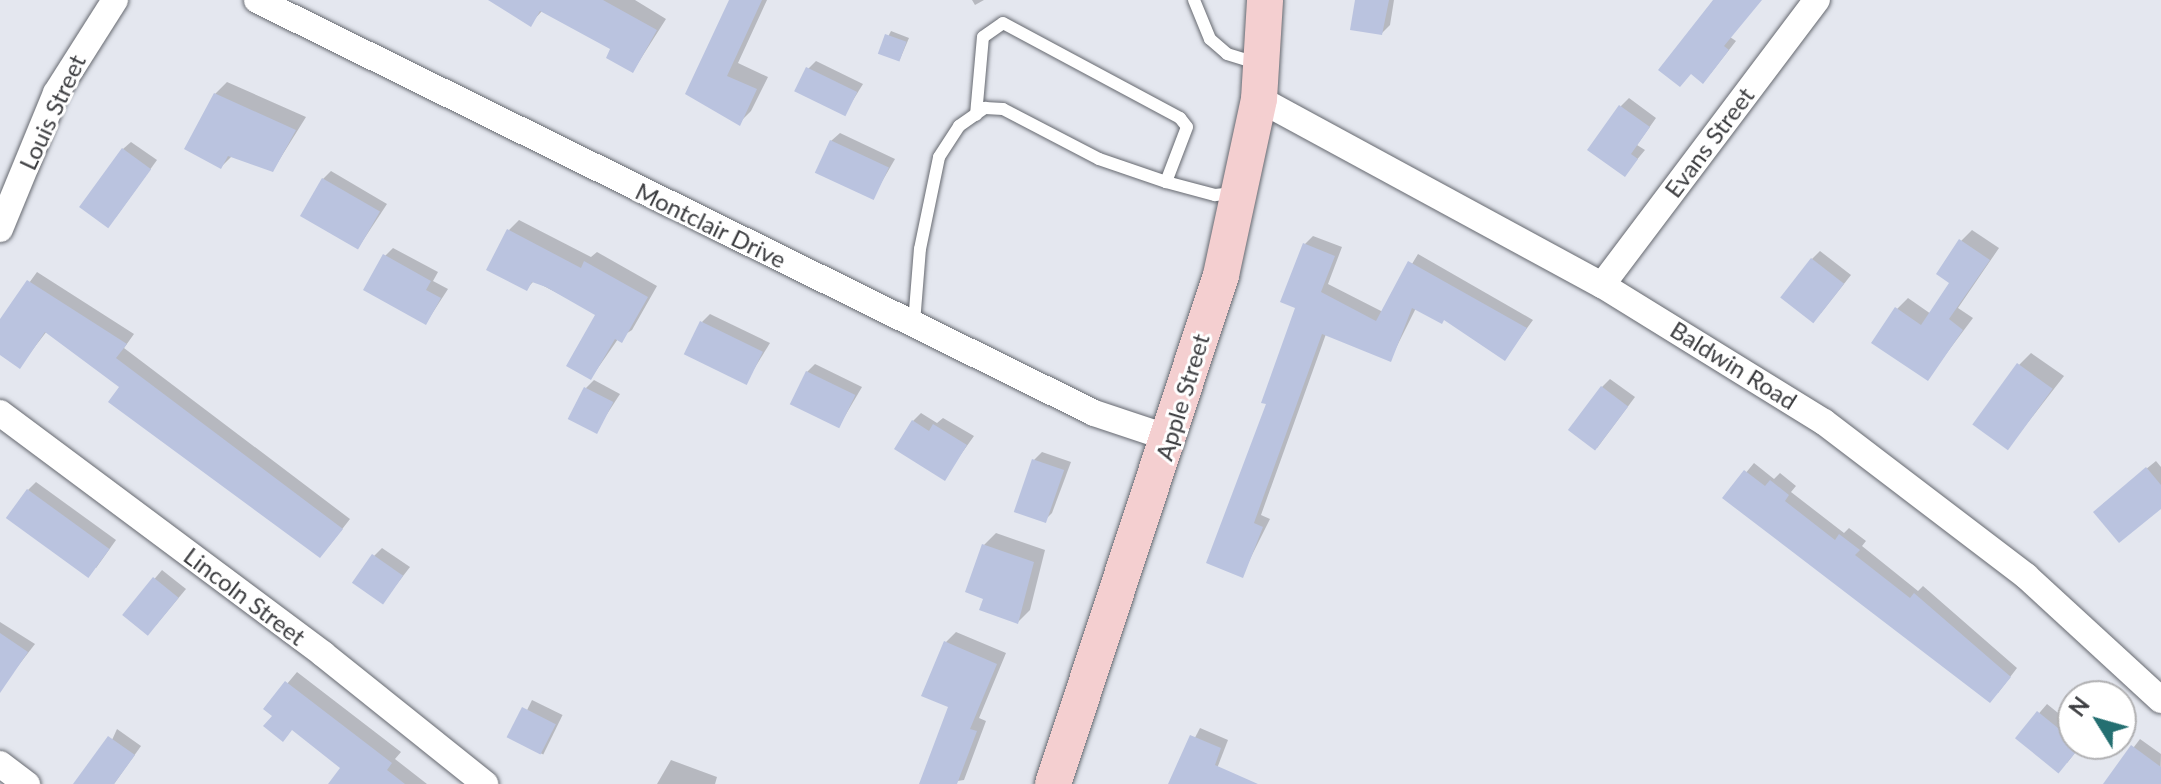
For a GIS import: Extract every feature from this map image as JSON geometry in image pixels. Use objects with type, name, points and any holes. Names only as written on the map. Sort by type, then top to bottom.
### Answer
[{"type":"street","name":"Louis Street","points":[[0,229],[56,93],[115,0]]},
{"type":"street","name":"Montclair Drive","points":[[257,0],[1094,413],[1169,438]]},
{"type":"street","name":"Apple Street","points":[[1053,784],[1169,438],[1243,188],[1261,82],[1265,0]]},
{"type":"street","name":"Evans Street","points":[[1602,285],[1817,0]]},
{"type":"street","name":"Baldwin Road","points":[[1261,82],[1715,351],[1903,478],[2026,576],[2161,700]]},
{"type":"street","name":"Lincoln Street","points":[[0,413],[323,654],[485,784]]},
{"type":"street","points":[[0,764],[27,784]]},
{"type":"lane","points":[[1194,0],[1210,39],[1261,82]]},
{"type":"lane","points":[[976,115],[983,37],[1003,23],[1180,118],[1187,127],[1166,182]]},
{"type":"lane","points":[[914,323],[914,288],[939,157],[959,126],[985,108],[1003,109],[1099,159],[1166,182],[1228,196],[1243,188]]},
{"type":"building","points":[[488,0],[603,0],[657,30],[633,73],[606,58],[610,49],[540,11],[531,27]]},
{"type":"building","points":[[729,0],[762,0],[727,76],[757,89],[740,126],[685,94]]},
{"type":"building","points":[[1355,0],[1389,0],[1382,35],[1350,30]]},
{"type":"building","points":[[1713,0],[1762,0],[1724,46],[1729,50],[1703,84],[1691,74],[1680,87],[1658,70]]},
{"type":"building","points":[[885,34],[907,42],[899,62],[878,54]]},
{"type":"building","points":[[806,67],[857,92],[845,116],[794,91]]},
{"type":"building","points":[[214,93],[296,130],[273,172],[228,156],[221,169],[184,149]]},
{"type":"building","points":[[1619,105],[1650,127],[1631,154],[1638,159],[1625,177],[1587,150]]},
{"type":"building","points":[[830,140],[889,167],[874,200],[815,173]]},
{"type":"building","points":[[122,148],[151,169],[108,228],[79,207]]},
{"type":"building","points":[[322,178],[380,212],[358,250],[300,216]]},
{"type":"building","points":[[507,229],[581,268],[584,261],[648,297],[622,343],[615,339],[591,380],[566,366],[595,315],[546,287],[532,282],[527,291],[486,270]]},
{"type":"building","points":[[1959,239],[1990,260],[1949,319],[1963,330],[1928,381],[1871,343],[1895,307],[1921,325],[1949,283],[1936,274]]},
{"type":"building","points":[[1303,243],[1335,256],[1321,292],[1376,321],[1408,261],[1527,328],[1505,361],[1444,320],[1442,324],[1412,308],[1391,362],[1322,334],[1254,523],[1263,527],[1243,578],[1206,563],[1266,404],[1261,403],[1295,308],[1280,302]]},
{"type":"building","points":[[383,254],[431,281],[426,290],[441,298],[426,325],[363,290]]},
{"type":"building","points":[[1811,258],[1844,284],[1813,323],[1780,297]]},
{"type":"building","points":[[27,280],[127,344],[116,358],[343,529],[320,558],[108,402],[119,387],[45,332],[20,369],[0,355],[0,319]]},
{"type":"building","points":[[700,321],[763,352],[747,385],[684,354]]},
{"type":"building","points":[[2017,363],[2053,389],[2008,450],[1972,424]]},
{"type":"building","points":[[806,371],[855,395],[839,428],[790,404]]},
{"type":"building","points":[[1601,386],[1628,406],[1595,450],[1568,430]]},
{"type":"building","points":[[584,387],[613,402],[597,434],[568,419]]},
{"type":"building","points":[[912,420],[929,431],[933,424],[967,445],[945,481],[894,449]]},
{"type":"building","points":[[1032,459],[1064,470],[1046,523],[1014,512]]},
{"type":"building","points":[[2146,467],[2161,485],[2161,509],[2119,543],[2093,512]]},
{"type":"building","points":[[1744,470],[1765,486],[1770,480],[1789,495],[1785,501],[1835,540],[1839,534],[1860,550],[1855,555],[1910,598],[1914,593],[2011,677],[1990,703],[1722,498]]},
{"type":"building","points":[[27,489],[110,549],[88,578],[6,518]]},
{"type":"building","points":[[982,544],[1034,562],[1018,624],[979,610],[983,599],[965,592]]},
{"type":"building","points":[[372,554],[403,576],[383,604],[352,583]]},
{"type":"building","points":[[153,577],[179,598],[148,636],[122,615]]},
{"type":"building","points":[[0,633],[28,652],[0,693]]},
{"type":"building","points":[[944,641],[997,664],[970,729],[977,731],[957,784],[919,784],[948,707],[921,696]]},
{"type":"building","points":[[285,681],[392,763],[387,770],[405,784],[328,784],[340,768],[292,730],[283,742],[263,726],[272,716],[263,709]]},
{"type":"building","points":[[522,707],[556,724],[540,755],[507,737]]},
{"type":"building","points":[[2037,711],[2057,727],[2057,760],[2069,760],[2058,773],[2015,738]]},
{"type":"building","points":[[1190,735],[1221,748],[1215,765],[1258,784],[1168,784]]},
{"type":"building","points":[[108,736],[135,755],[114,784],[73,784]]},
{"type":"building","points":[[2137,749],[2161,767],[2161,784],[2103,784],[2120,760],[2137,760]]}]
